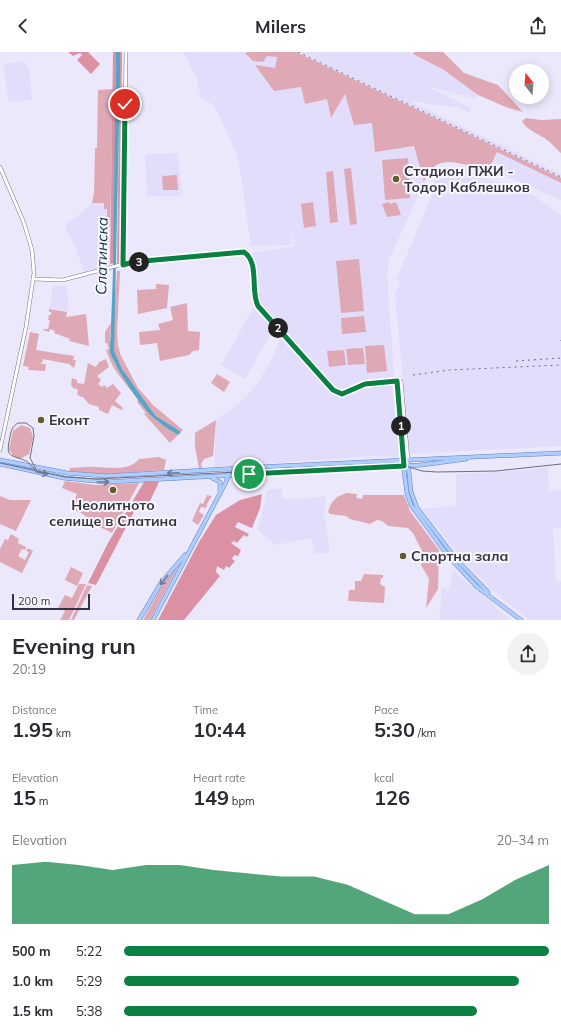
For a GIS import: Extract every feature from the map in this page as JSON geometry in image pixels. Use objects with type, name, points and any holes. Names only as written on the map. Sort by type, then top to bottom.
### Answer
[{"type":"main road","points":[[0,460],[67,473],[105,476],[561,453]]},
{"type":"main road","points":[[0,464],[64,478],[92,482],[404,466],[485,457]]},
{"type":"main road","points":[[408,460],[411,492],[417,508],[457,560],[495,599]]},
{"type":"main road","points":[[403,461],[408,498],[418,517],[454,564],[477,587],[495,599],[521,620]]},
{"type":"main road","points":[[153,620],[220,494],[229,476],[230,469]]},
{"type":"main road","points":[[206,477],[220,482],[220,494]]},
{"type":"main road","points":[[140,620],[161,583],[190,550]]},
{"type":"street","points":[[121,265],[126,52]]},
{"type":"street","points":[[0,167],[28,233],[33,257],[33,279],[24,335],[0,450]]},
{"type":"street","points":[[33,279],[63,280],[121,265],[240,251],[248,254],[252,261],[256,303],[337,393],[342,394],[365,384],[401,381],[408,460]]},
{"type":"street","points":[[397,381],[403,461]]},
{"type":"shaded area","points":[[68,52],[88,52],[100,64],[91,74],[77,60],[82,55],[80,53],[73,56]]},
{"type":"shaded area","points":[[113,52],[116,52],[114,263],[110,264]]},
{"type":"shaded area","points":[[120,52],[122,52],[120,262],[117,263]]},
{"type":"shaded area","points":[[183,52],[284,52],[282,90],[301,87],[327,99],[332,117],[345,93],[372,123],[414,146],[424,182],[389,260],[387,274],[394,374],[391,378],[360,382],[341,391],[336,390],[259,303],[257,298],[255,266],[251,253],[294,246],[293,232],[291,245],[251,246],[240,169],[235,150],[214,105],[201,98],[196,77]]},
{"type":"shaded area","points":[[296,52],[409,52],[444,70],[478,95],[476,99],[427,86],[471,108],[469,112],[459,108],[409,101],[561,174],[561,178]]},
{"type":"shaded area","points":[[296,52],[561,178],[561,183],[497,152],[492,163],[486,166],[484,170],[457,163],[442,163],[435,166],[429,172],[424,182],[414,146],[375,152],[372,123],[354,125],[345,94],[331,118],[327,99],[305,104],[301,87],[274,91],[255,65],[275,68],[277,57],[267,56],[263,62],[253,61],[245,53]]},
{"type":"shaded area","points":[[414,52],[443,52],[464,73],[498,85],[509,97],[509,104],[516,104],[523,112],[508,108],[478,95],[444,70],[413,54]]},
{"type":"shaded area","points":[[24,61],[29,69],[32,100],[9,102],[3,64]]},
{"type":"shaded area","points":[[113,89],[110,228],[107,228],[107,209],[104,209],[104,203],[92,203],[94,193],[95,148],[97,148],[98,90]]},
{"type":"shaded area","points":[[526,118],[541,120],[561,119],[561,153],[549,141],[530,130],[524,124],[522,121]]},
{"type":"shaded area","points":[[497,152],[561,183],[561,200],[505,176],[484,170],[486,166],[492,163]]},
{"type":"shaded area","points":[[178,153],[182,195],[147,197],[145,154]]},
{"type":"shaded area","name":"Стадион ПЖИ - Тодор Каблешков","points":[[408,158],[410,198],[385,200],[382,160]]},
{"type":"shaded area","points":[[351,168],[357,224],[350,225],[344,169]]},
{"type":"shaded area","points":[[445,168],[516,187],[533,195],[561,215],[561,446],[410,454],[395,295],[400,282],[396,280],[434,191],[433,174]]},
{"type":"shaded area","points":[[333,171],[338,222],[330,223],[326,172]]},
{"type":"shaded area","points":[[177,175],[178,190],[163,190],[162,176]]},
{"type":"shaded area","points":[[313,202],[316,226],[304,228],[301,204]]},
{"type":"shaded area","points":[[389,202],[390,204],[396,202],[401,215],[387,217],[382,204]]},
{"type":"shaded area","points":[[92,203],[110,203],[110,264],[84,272],[75,246],[66,229],[66,223],[79,215]]},
{"type":"shaded area","points":[[359,259],[364,311],[341,313],[336,261]]},
{"type":"shaded area","points":[[117,271],[120,271],[117,333],[118,346],[121,356],[138,388],[153,405],[183,430],[181,432],[161,420],[150,410],[132,385],[116,357],[113,343],[113,333]]},
{"type":"shaded area","points":[[156,284],[169,285],[167,308],[138,314],[137,290],[156,289]]},
{"type":"shaded area","points":[[53,286],[67,286],[69,311],[49,309]]},
{"type":"shaded area","points":[[187,303],[188,331],[200,332],[199,350],[193,351],[189,355],[160,361],[157,343],[140,345],[139,332],[160,330],[158,324],[173,320],[170,307]]},
{"type":"shaded area","points":[[254,307],[274,328],[245,379],[221,365]]},
{"type":"shaded area","points":[[49,309],[67,312],[66,317],[86,314],[89,346],[69,341],[70,339],[54,333],[55,331],[50,329],[49,332],[43,330],[48,329],[50,320],[48,320],[49,315],[51,315]]},
{"type":"shaded area","points":[[364,316],[366,332],[342,334],[341,318]]},
{"type":"shaded area","points":[[111,323],[110,336],[113,360],[157,421],[178,435],[170,443],[144,414],[146,413],[137,402],[138,400],[120,377],[109,358],[106,350],[109,349],[107,343],[105,343],[105,332]]},
{"type":"shaded area","points":[[30,332],[39,334],[36,350],[74,356],[73,360],[76,360],[74,368],[69,364],[43,359],[42,363],[39,364],[46,364],[45,371],[28,370],[29,367],[23,366]]},
{"type":"shaded area","points":[[284,338],[333,394],[337,396],[345,396],[366,385],[389,384],[392,386],[400,454],[397,457],[374,456],[214,467],[216,420],[238,404],[254,388],[271,361],[280,340]]},
{"type":"shaded area","points":[[384,345],[387,371],[367,373],[365,346]]},
{"type":"shaded area","points":[[363,348],[365,364],[348,365],[346,349]]},
{"type":"shaded area","points":[[344,350],[346,365],[329,367],[327,351]]},
{"type":"shaded area","points":[[106,359],[109,367],[97,376],[101,380],[98,384],[102,387],[104,385],[107,388],[113,384],[121,393],[115,401],[123,408],[122,410],[112,405],[108,414],[99,410],[99,407],[89,404],[83,397],[77,394],[78,390],[75,388],[74,389],[71,385],[72,378],[77,380],[77,383],[84,384],[88,363],[96,367],[99,362]]},
{"type":"shaded area","points":[[217,374],[230,382],[224,392],[211,383]]},
{"type":"shaded area","points":[[216,420],[213,456],[204,459],[201,464],[202,468],[199,468],[195,447],[195,433]]},
{"type":"shaded area","points":[[21,425],[30,428],[33,437],[29,454],[20,459],[13,456],[9,449],[13,431]]},
{"type":"shaded area","points":[[159,457],[166,460],[164,470],[106,474],[69,471],[70,468],[85,467],[118,468],[130,466],[139,459]]},
{"type":"shaded area","points":[[548,467],[549,491],[561,490],[561,528],[553,529],[556,581],[561,581],[561,620],[530,620],[497,595],[468,566],[422,509],[456,506],[456,474],[503,472]]},
{"type":"shaded area","points":[[65,481],[96,485],[139,483],[112,533],[98,526],[80,512],[70,510],[77,494],[62,488]]},
{"type":"shaded area","points":[[144,482],[159,482],[147,504],[140,501],[96,585],[88,583],[108,543]]},
{"type":"shaded area","points":[[281,488],[283,499],[304,499],[326,496],[324,513],[330,552],[315,554],[311,538],[276,545],[257,529],[261,519],[267,490]]},
{"type":"shaded area","points":[[347,493],[357,494],[356,498],[362,499],[363,495],[404,495],[410,511],[439,550],[438,589],[426,608],[429,579],[421,565],[423,553],[413,533],[408,528],[388,526],[382,521],[377,520],[370,524],[350,519],[346,516],[330,514],[328,512],[332,502],[337,497]]},
{"type":"shaded area","points":[[262,494],[260,508],[252,528],[238,522],[235,527],[249,534],[247,537],[244,535],[237,543],[234,541],[231,543],[241,550],[238,556],[234,555],[232,559],[235,561],[229,568],[226,566],[224,570],[217,566],[216,572],[220,576],[184,620],[158,620],[199,542],[216,515],[240,500]]},
{"type":"shaded area","points":[[207,495],[212,496],[206,508],[201,507],[199,512],[204,515],[198,525],[192,521],[200,503],[203,504]]},
{"type":"shaded area","points":[[0,496],[10,500],[31,500],[16,531],[0,524]]},
{"type":"shaded area","points":[[11,534],[19,539],[18,543],[26,547],[25,550],[22,549],[18,556],[25,560],[29,552],[26,551],[28,548],[33,551],[22,573],[0,562],[0,549],[5,539],[8,540]]},
{"type":"shaded area","points":[[179,565],[150,620],[143,620],[162,586]]},
{"type":"shaded area","points":[[71,567],[83,573],[77,586],[65,580]]},
{"type":"shaded area","points":[[453,570],[511,620],[439,620],[442,588],[449,590]]},
{"type":"shaded area","points":[[364,574],[383,575],[380,584],[385,587],[384,603],[348,601],[349,590],[355,590],[355,581],[361,581]]},
{"type":"shaded area","points":[[79,584],[86,584],[69,620],[60,620],[65,611],[58,608],[65,595],[72,598]]},
{"type":"shaded area","points":[[87,585],[92,586],[74,620],[71,620]]},
{"type":"water","points":[[116,52],[120,52],[120,81],[114,351],[122,369],[151,410],[156,416],[181,432],[178,435],[156,420],[135,396],[110,352],[113,272]]},
{"type":"tram line","points":[[35,470],[27,462],[10,455],[8,449],[11,431],[18,423],[26,423],[33,428],[34,436],[30,458],[36,469]]},
{"type":"tram line","points":[[0,463],[65,477],[96,479],[399,464],[422,471],[437,472],[496,471],[561,464]]},
{"type":"railway","points":[[298,52],[561,177]]},
{"type":"railway","points":[[516,361],[561,358]]},
{"type":"railway","points":[[413,375],[449,370],[561,365]]},
{"type":"place","name":"Стадион ПЖИ - Тодор Каблешков","points":[[396,179]]},
{"type":"place","name":"Еконт","points":[[41,420]]},
{"type":"place","name":"Неолитното селище в Слатина","points":[[113,490]]},
{"type":"place","name":"Спортна зала","points":[[403,556]]},
{"type":"route","points":[[125,104],[123,265],[133,262],[240,251],[244,252],[248,254],[252,261],[256,303],[333,390],[342,394],[357,386],[365,384],[397,381],[404,466],[249,474]]},
{"type":"water label","name":"Слатинска","points":[[102,256]]}]
